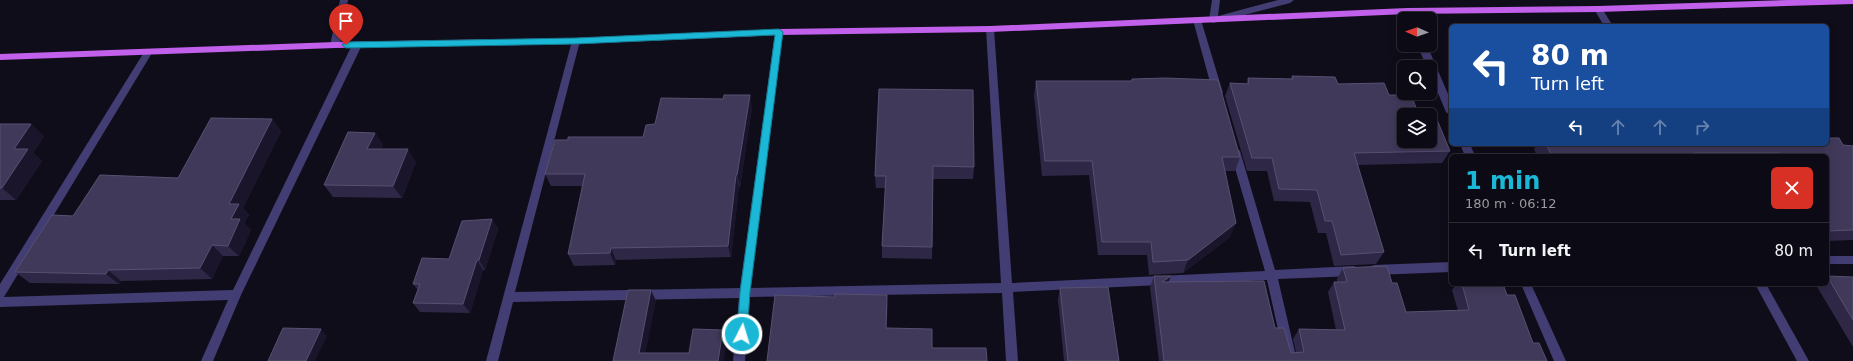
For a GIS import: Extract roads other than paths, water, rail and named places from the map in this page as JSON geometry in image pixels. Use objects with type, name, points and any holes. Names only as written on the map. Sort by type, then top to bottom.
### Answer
[{"type":"main road","points":[[1437,14],[1853,0]]},
{"type":"main road","points":[[0,57],[357,45],[576,41],[779,32],[990,29],[1197,20],[1397,15]]},
{"type":"street","points":[[335,46],[344,0]]},
{"type":"street","points":[[1216,0],[1213,20],[1290,0]]},
{"type":"street","points":[[1598,9],[1608,24]]},
{"type":"street","points":[[1197,20],[1221,102]]},
{"type":"street","points":[[990,29],[1012,361]]},
{"type":"street","points":[[739,361],[745,292],[779,32]]},
{"type":"street","points":[[492,361],[576,41]]},
{"type":"street","points":[[207,361],[236,295],[357,45]]},
{"type":"street","points":[[0,294],[149,51]]},
{"type":"street","points":[[1425,52],[1449,107]]},
{"type":"street","points":[[1231,140],[1271,274],[1291,361]]},
{"type":"street","points":[[1829,260],[1853,260]]},
{"type":"street","points":[[509,297],[1006,288],[1271,274],[1449,267]]},
{"type":"street","points":[[1527,286],[1560,361]]},
{"type":"street","points":[[1761,286],[1803,361]]},
{"type":"street","points":[[0,302],[236,295]]}]
